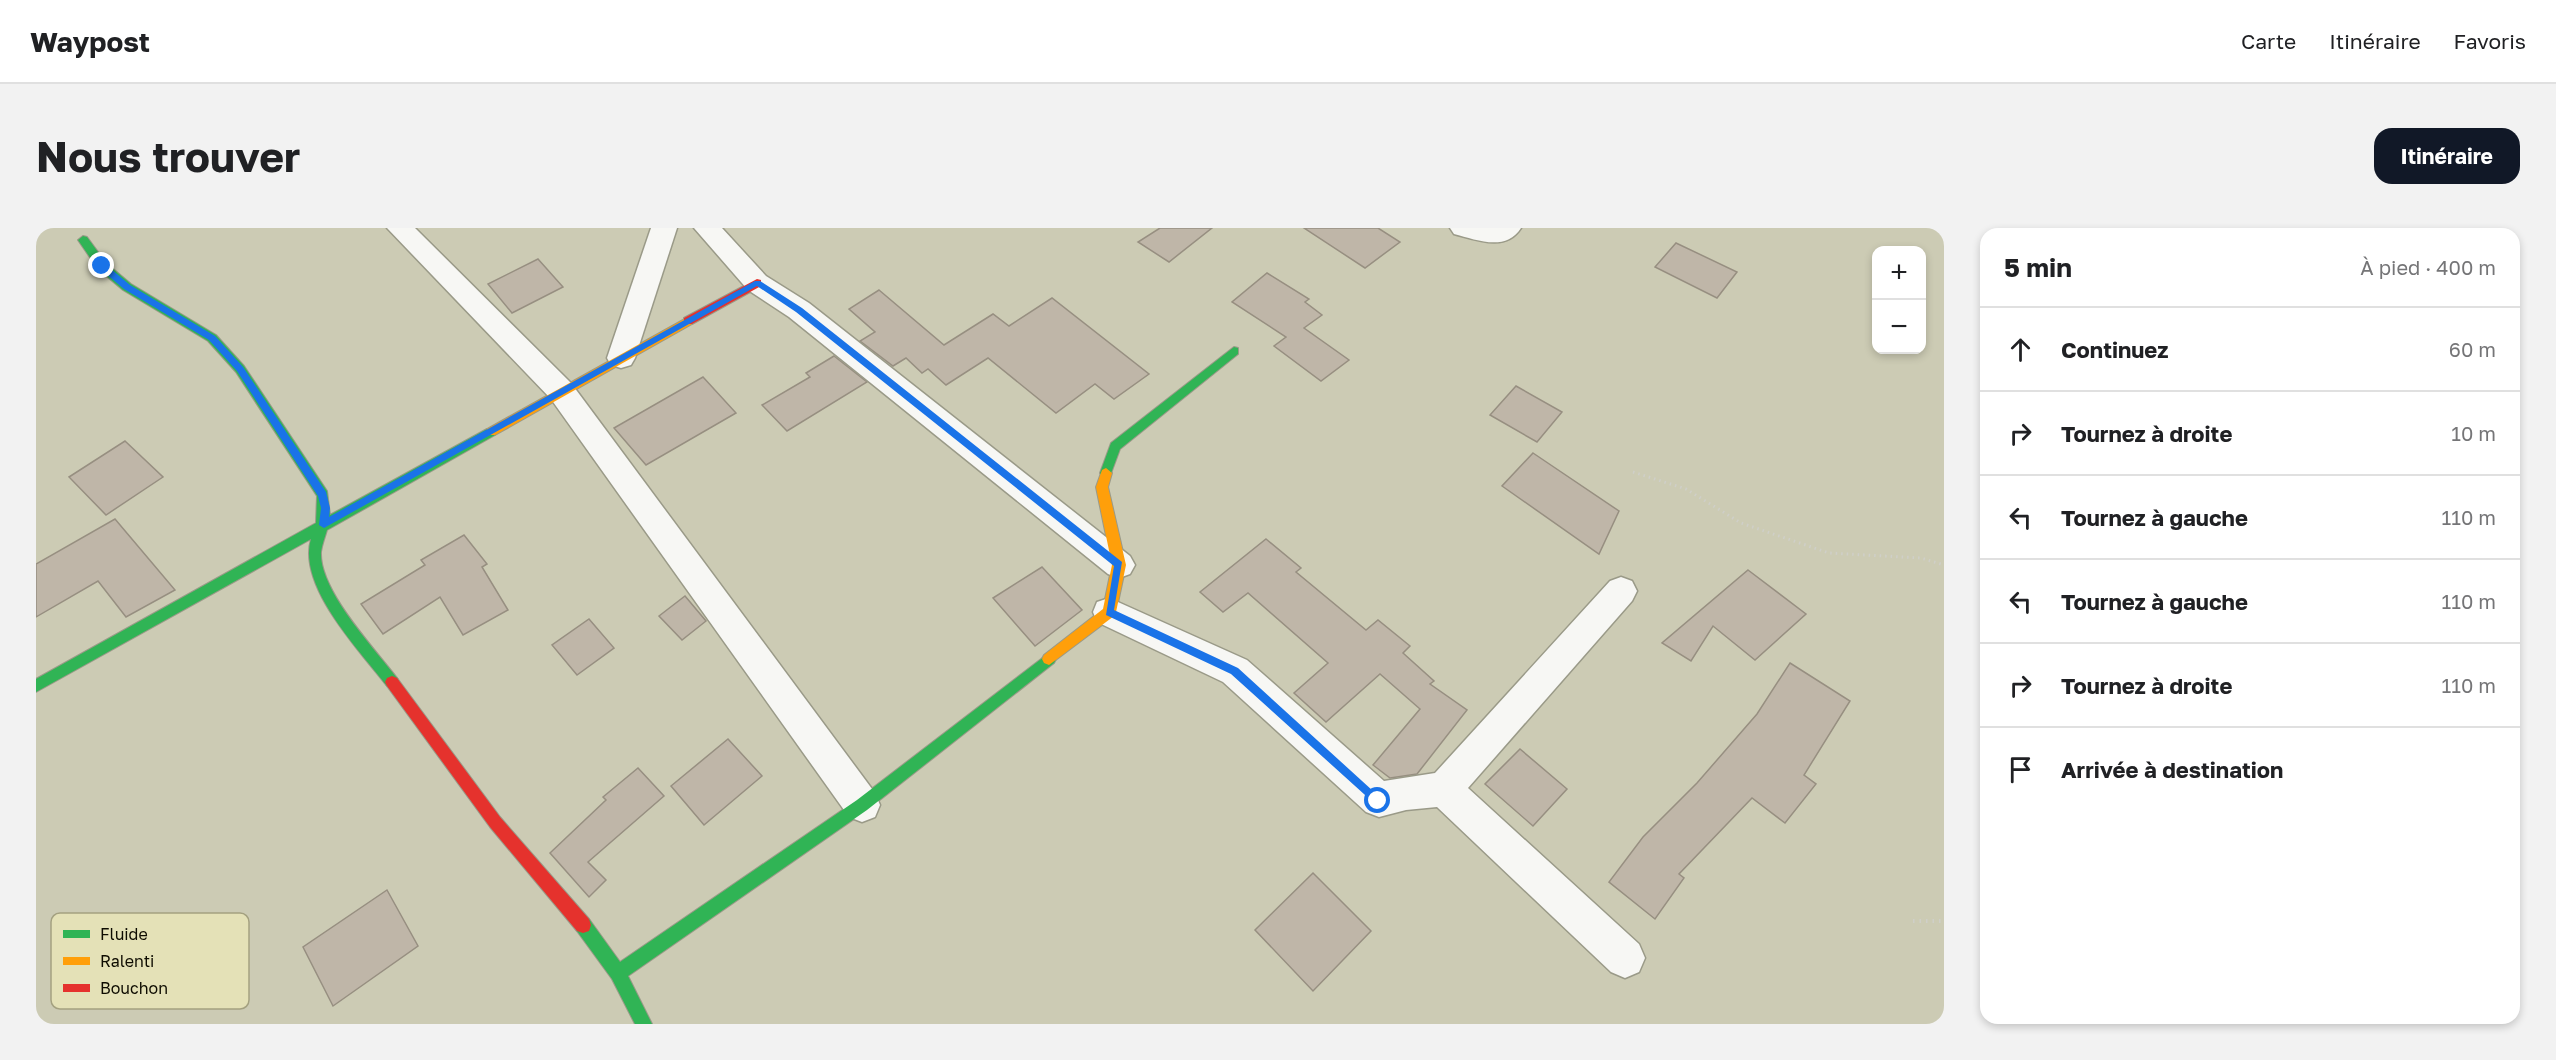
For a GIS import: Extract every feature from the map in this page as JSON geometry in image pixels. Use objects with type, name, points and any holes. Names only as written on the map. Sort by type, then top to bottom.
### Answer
[{"type":"street","points":[[400,228],[561,391],[862,805]]},
{"type":"street","points":[[621,358],[664,228]]},
{"type":"street","points":[[707,228],[757,283],[799,310],[1119,565]]},
{"type":"street","points":[[1463,228],[1499,235],[1508,228]]},
{"type":"street","points":[[83,240],[102,266],[127,287],[212,338],[240,369],[322,495],[326,508],[324,525],[314,556],[327,593],[495,822],[575,914],[618,973],[644,1024]]},
{"type":"street","points":[[36,686],[757,283]]},
{"type":"street","points":[[618,973],[862,805],[1109,612],[1119,565],[1102,487],[1115,446],[1234,351]]},
{"type":"street","points":[[1109,612],[1234,671],[1378,801],[1406,793],[1444,789],[1621,591]]},
{"type":"street","points":[[1444,789],[1625,958]]},
{"type":"path","points":[[1633,472],[1686,489],[1740,523],[1829,553],[1921,558],[1944,565]]},
{"type":"path","points":[[1912,921],[1944,921]]},
{"type":"building","points":[[1160,228],[1212,228],[1169,262],[1138,242]]},
{"type":"building","points":[[1304,228],[1378,228],[1400,242],[1365,268]]},
{"type":"building","points":[[1676,243],[1737,272],[1717,298],[1655,267]]},
{"type":"building","points":[[538,259],[563,287],[512,313],[488,284]]},
{"type":"building","points":[[1267,273],[1309,299],[1305,302],[1322,315],[1304,328],[1349,360],[1321,381],[1274,346],[1286,337],[1232,302]]},
{"type":"building","points":[[879,290],[944,345],[993,314],[1009,326],[1052,298],[1149,374],[1114,399],[1095,384],[1056,413],[988,358],[946,385],[928,369],[922,373],[906,358],[893,366],[860,341],[875,332],[849,309]]},
{"type":"building","points":[[834,356],[867,382],[787,431],[762,405],[810,377],[806,373]]},
{"type":"building","points":[[703,377],[736,413],[646,465],[614,428]]},
{"type":"building","points":[[1516,386],[1562,412],[1537,442],[1490,415]]},
{"type":"building","points":[[125,441],[163,477],[106,515],[69,477]]},
{"type":"building","points":[[1533,453],[1619,511],[1599,554],[1502,486]]},
{"type":"building","points":[[115,519],[175,590],[126,617],[98,581],[36,617],[36,564]]},
{"type":"building","points":[[464,535],[487,564],[482,567],[508,610],[463,635],[440,597],[383,634],[361,604],[425,565],[421,560]]},
{"type":"building","points":[[1266,539],[1301,568],[1296,572],[1366,630],[1378,620],[1410,646],[1403,653],[1434,681],[1430,684],[1467,710],[1417,774],[1390,778],[1373,765],[1420,709],[1380,674],[1326,722],[1294,693],[1328,663],[1248,593],[1223,612],[1200,592]]},
{"type":"building","points":[[1042,567],[1082,610],[1035,646],[993,598]]},
{"type":"building","points":[[1748,570],[1806,614],[1755,660],[1713,626],[1691,661],[1662,643]]},
{"type":"building","points":[[685,596],[706,621],[682,640],[659,616]]},
{"type":"building","points":[[589,619],[614,648],[577,675],[552,645]]},
{"type":"building","points":[[1790,663],[1850,701],[1804,775],[1816,784],[1785,823],[1752,798],[1679,874],[1684,878],[1655,919],[1609,882],[1643,837],[1697,783],[1757,714]]},
{"type":"building","points":[[728,739],[762,776],[704,825],[671,786]]},
{"type":"building","points":[[1520,749],[1567,789],[1533,826],[1485,784]]},
{"type":"building","points":[[638,768],[664,796],[588,862],[606,880],[589,897],[550,853],[606,800],[603,797]]},
{"type":"building","points":[[1313,873],[1371,931],[1313,991],[1255,930]]},
{"type":"building","points":[[387,890],[418,946],[333,1006],[303,947]]},
{"type":"traffic: fast","points":[[83,240],[102,266],[127,287],[212,338],[240,369],[323,495],[325,505],[323,523],[315,551],[319,574],[335,607],[392,682]]},
{"type":"traffic: fast","points":[[1106,473],[1115,446],[1234,351]]},
{"type":"traffic: fast","points":[[36,686],[491,432]]},
{"type":"traffic: fast","points":[[618,973],[862,805],[1049,659]]},
{"type":"traffic: fast","points":[[583,925],[618,973],[644,1024]]},
{"type":"traffic: slow","points":[[491,432],[688,321]]},
{"type":"traffic: slow","points":[[1049,659],[1109,612],[1119,565],[1102,487],[1106,473]]},
{"type":"traffic: jam","points":[[688,321],[757,283]]},
{"type":"traffic: jam","points":[[392,682],[495,822],[583,925]]},
{"type":"route","points":[[102,266],[127,287],[212,338],[240,369],[322,495],[326,508],[324,525],[757,283],[799,310],[1119,565],[1109,612],[1234,671],[1378,801]]}]
